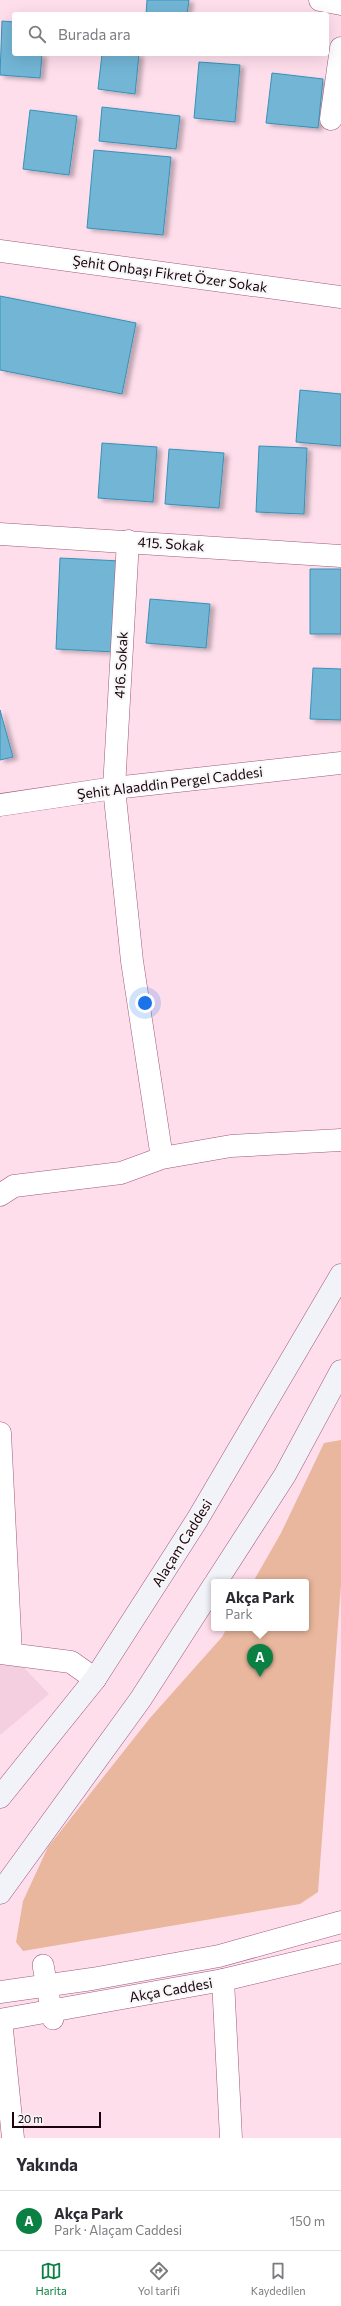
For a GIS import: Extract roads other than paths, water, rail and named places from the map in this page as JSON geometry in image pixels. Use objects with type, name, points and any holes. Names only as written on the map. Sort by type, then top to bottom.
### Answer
[{"type":"main road","name":"Alaçam Caddesi","points":[[0,1796],[95,1679],[197,1520],[341,1275]]},
{"type":"main road","points":[[218,1579],[285,1475],[341,1371]]},
{"type":"main road","points":[[0,1892],[140,1700],[211,1590]]},
{"type":"street","points":[[320,0],[341,4]]},
{"type":"street","points":[[331,119],[341,48]]},
{"type":"street","name":"Şehit Onbaşı Fikret Özer Sokak","points":[[0,251],[341,297]]},
{"type":"street","name":"415. Sokak","points":[[0,534],[128,541],[341,556]]},
{"type":"street","name":"416. Sokak","points":[[128,541],[114,788],[132,961],[162,1158]]},
{"type":"street","name":"Şehit Alaaddin Pergel Caddesi","points":[[0,805],[114,788],[341,763]]},
{"type":"street","points":[[0,1195],[14,1186],[121,1173],[162,1158],[231,1146],[341,1140]]},
{"type":"street","points":[[0,1433],[5,1653],[71,1662],[95,1679]]},
{"type":"street","name":"Akça Caddesi","points":[[0,1992],[45,1975],[219,1956],[341,1922]]},
{"type":"street","name":"Akça Caddesi","points":[[0,2020],[53,2015],[223,1980],[341,1952]]},
{"type":"street","points":[[45,1975],[53,2015]]},
{"type":"street","points":[[223,1980],[231,2138]]},
{"type":"street","points":[[0,2020],[13,2138]]},
{"type":"place","name":"Akça Park","points":[[260,1677]]}]
